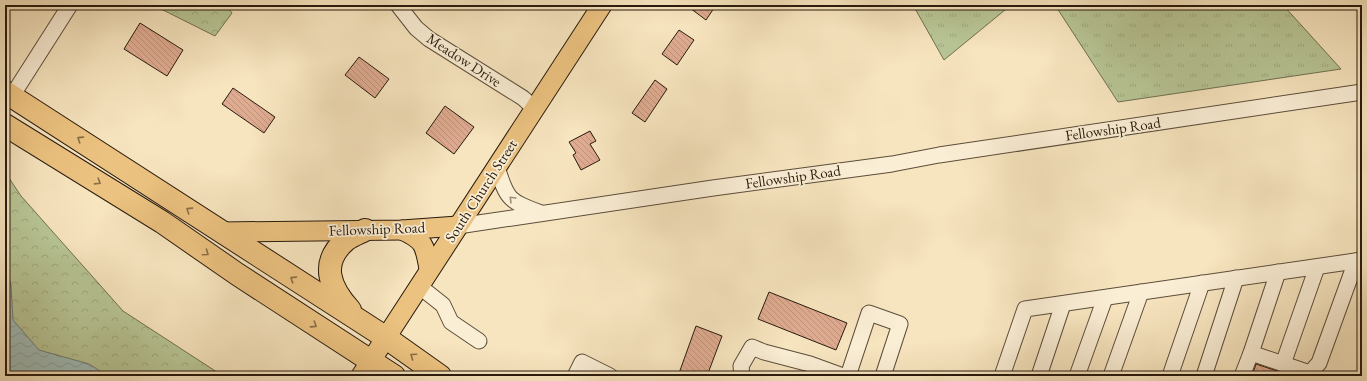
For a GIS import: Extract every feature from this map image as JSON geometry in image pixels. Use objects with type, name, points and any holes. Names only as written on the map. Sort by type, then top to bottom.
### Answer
[{"type":"highway","points":[[8,94],[385,337],[440,376]]},
{"type":"highway","points":[[5,125],[162,222],[237,274],[365,369],[394,376]]},
{"type":"highway","points":[[162,222],[197,230],[221,232]]},
{"type":"highway","points":[[358,320],[332,284],[330,268],[336,251],[346,240],[365,230]]},
{"type":"main road","name":"South Church Street","points":[[365,369],[602,5]]},
{"type":"main road","name":"Fellowship Road","points":[[221,232],[402,230],[458,226]]},
{"type":"main road","points":[[402,230],[418,237],[426,250],[429,269]]},
{"type":"street","points":[[8,94],[70,5]]},
{"type":"street","name":"Meadow Drive","points":[[398,5],[416,28],[429,39],[523,98],[535,109]]},
{"type":"street","name":"Fellowship Road","points":[[458,226],[713,188],[892,164],[939,155],[1362,92]]},
{"type":"street","points":[[497,167],[503,188],[516,204],[544,214]]},
{"type":"street","points":[[1002,376],[1025,309],[1359,260]]},
{"type":"street","points":[[1251,353],[1310,373],[1319,363],[1359,260]]},
{"type":"street","points":[[1283,364],[1317,267]]},
{"type":"street","points":[[1242,376],[1278,272]]},
{"type":"street","points":[[1204,376],[1236,278]]},
{"type":"street","points":[[1170,376],[1202,283]]},
{"type":"street","points":[[419,286],[443,305],[451,322],[479,341]]},
{"type":"street","points":[[1111,376],[1141,292]]},
{"type":"street","points":[[1077,376],[1105,298]]},
{"type":"street","points":[[1039,376],[1063,304]]},
{"type":"street","points":[[848,376],[869,314],[900,324],[883,376]]},
{"type":"street","points":[[742,376],[741,366],[752,347],[764,352],[810,364],[843,376]]},
{"type":"street","points":[[575,376],[582,362],[610,376]]},
{"type":"green space","points":[[153,5],[226,5],[232,13],[215,36]]},
{"type":"green space","points":[[913,5],[1011,5],[944,60]]},
{"type":"green space","points":[[1055,5],[1283,5],[1341,69],[1118,102]]},
{"type":"green space","points":[[5,172],[21,196],[123,311],[223,376],[5,376]]},
{"type":"water","points":[[5,264],[11,285],[13,320],[39,350],[89,364],[108,376],[5,376]]},
{"type":"building","points":[[686,5],[716,5],[706,20]]},
{"type":"building","points":[[140,23],[183,50],[167,76],[124,49]]},
{"type":"building","points":[[679,30],[694,40],[677,65],[662,54]]},
{"type":"building","points":[[359,57],[389,79],[375,98],[345,75]]},
{"type":"building","points":[[655,80],[667,89],[645,122],[632,113]]},
{"type":"building","points":[[233,88],[275,117],[264,133],[222,104]]},
{"type":"building","points":[[445,106],[474,127],[454,154],[426,133]]},
{"type":"building","points":[[590,131],[596,141],[590,144],[600,160],[581,170],[573,155],[576,153],[569,142]]},
{"type":"building","points":[[769,292],[847,323],[836,350],[758,319]]},
{"type":"building","points":[[696,326],[722,336],[707,376],[678,376]]},
{"type":"building","points":[[1256,364],[1280,372],[1291,376],[1252,376]]}]
